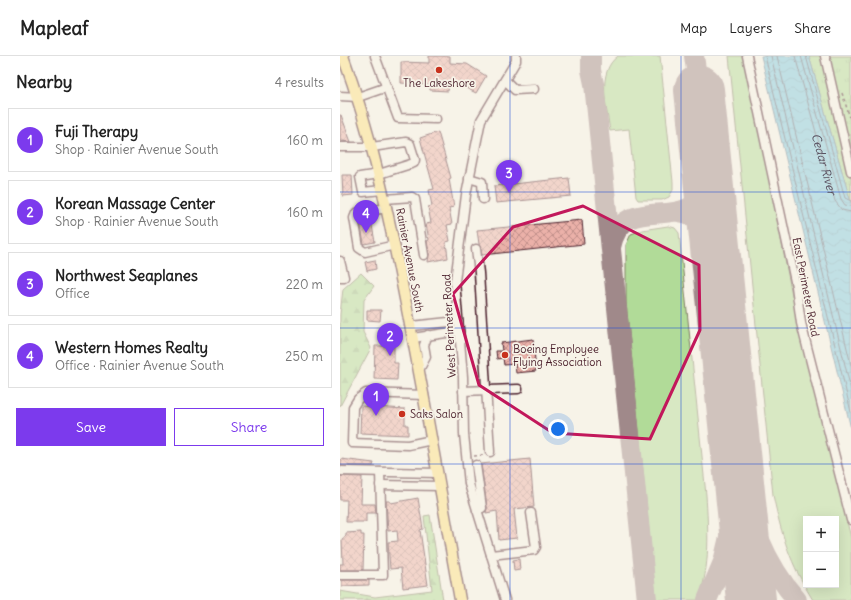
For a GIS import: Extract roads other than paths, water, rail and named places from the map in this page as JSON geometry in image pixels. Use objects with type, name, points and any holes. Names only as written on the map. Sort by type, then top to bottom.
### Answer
[{"type":"main road","name":"Rainier Avenue South","points":[[343,56],[358,97],[385,199],[424,395],[460,600]]},
{"type":"street","points":[[375,56],[398,118],[436,119]]},
{"type":"street","name":"West Perimeter Road","points":[[505,600],[468,484],[455,281],[469,178],[481,120],[516,61],[516,56]]},
{"type":"street","name":"East Perimeter Road","points":[[747,56],[796,286],[801,323],[851,520]]},
{"type":"street","points":[[825,56],[851,171]]},
{"type":"street","points":[[505,80],[515,90],[534,88]]},
{"type":"street","points":[[340,96],[358,97],[387,87]]},
{"type":"street","points":[[340,147],[372,147],[406,142],[410,144],[414,153],[414,163],[379,174],[360,177],[363,192],[385,199]]},
{"type":"street","points":[[469,178],[482,182],[483,199]]},
{"type":"street","points":[[395,246],[364,252],[359,248],[354,218],[356,213],[385,199],[412,197],[415,199],[424,255]]},
{"type":"street","points":[[476,249],[480,273],[490,452]]},
{"type":"street","points":[[340,261],[342,277]]},
{"type":"street","points":[[410,326],[458,321]]},
{"type":"street","points":[[413,338],[459,331]]},
{"type":"street","points":[[419,370],[426,357],[424,345],[428,335]]},
{"type":"street","points":[[463,391],[518,389]]},
{"type":"street","points":[[424,395],[366,394],[358,399],[353,407],[352,443],[408,446],[432,440]]},
{"type":"street","points":[[476,465],[482,508],[476,510]]},
{"type":"street","points":[[340,472],[438,474]]},
{"type":"street","points":[[340,576],[383,575],[380,472]]},
{"type":"street","points":[[403,473],[403,485]]},
{"type":"street","points":[[380,485],[440,486]]},
{"type":"street","points":[[490,555],[534,550],[536,547],[531,513]]},
{"type":"water","name":"Cedar River","points":[[761,56],[809,56],[851,203],[851,429]]},
{"type":"place","name":"The Lakeshore","points":[[439,70]]},
{"type":"place","name":"Northwest Seaplanes","points":[[509,193]]},
{"type":"place","name":"Western Homes Realty","points":[[366,233]]},
{"type":"place","name":"Boeing Employee Flying Association","points":[[505,355]]},
{"type":"place","name":"Korean Massage Center","points":[[390,356]]},
{"type":"place","name":"Saks Salon","points":[[402,414]]},
{"type":"place","name":"Fuji Therapy","points":[[376,416]]}]
